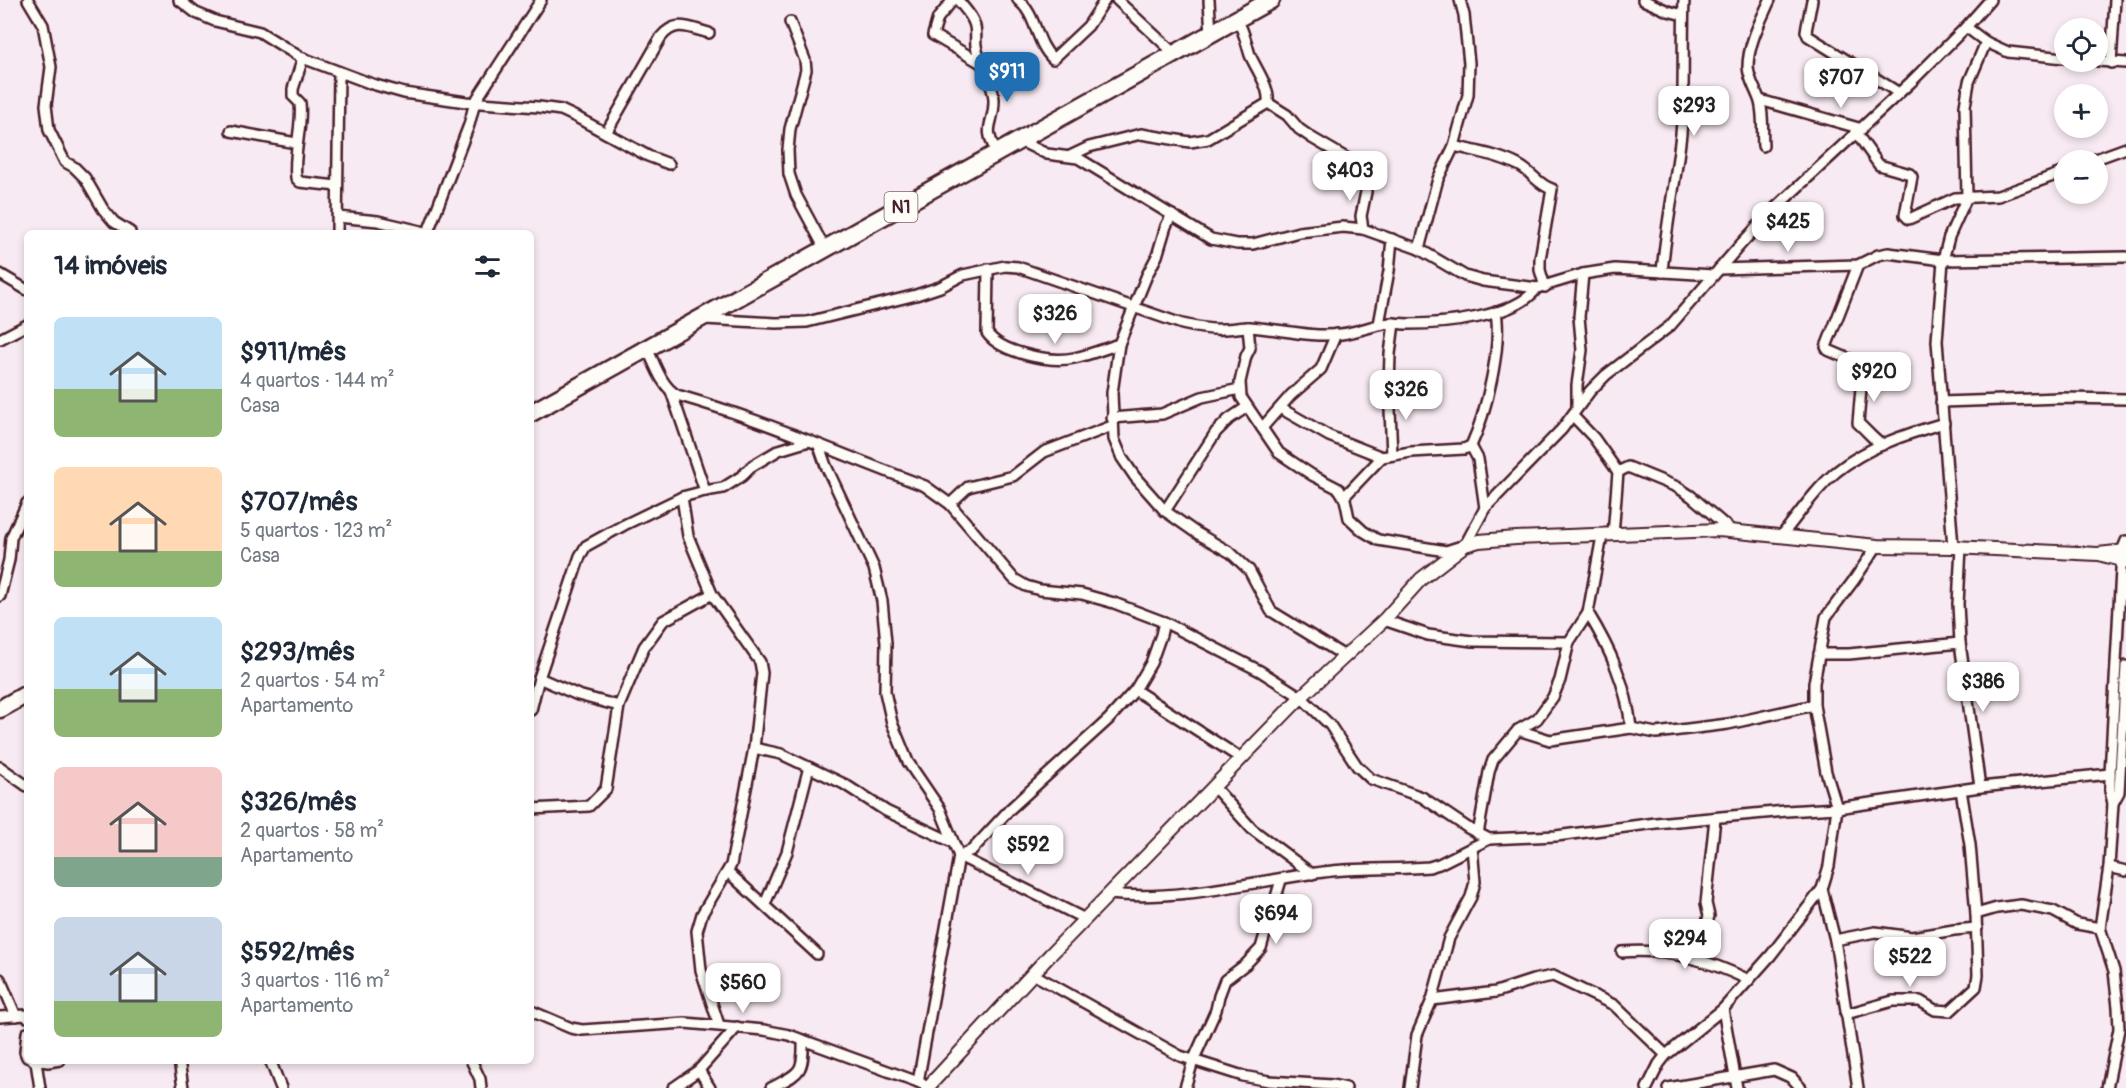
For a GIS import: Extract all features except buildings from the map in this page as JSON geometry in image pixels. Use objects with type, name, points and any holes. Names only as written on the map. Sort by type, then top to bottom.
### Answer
[{"type":"highway","name":"N1","points":[[534,411],[1271,0]]},
{"type":"highway","points":[[0,709],[24,696]]},
{"type":"street","points":[[179,0],[196,13],[215,21],[260,32],[303,58],[372,84],[404,93],[561,110],[648,156],[669,164]]},
{"type":"street","points":[[427,230],[469,125],[475,102],[541,0]]},
{"type":"street","points":[[952,0],[938,18],[933,35],[981,63]]},
{"type":"street","points":[[958,0],[976,26],[976,44],[993,91],[994,101],[988,131],[997,153]]},
{"type":"street","points":[[1018,0],[1027,7],[1044,48],[1053,59],[1088,26],[1105,0]]},
{"type":"street","points":[[1117,0],[1175,54]]},
{"type":"street","points":[[1209,0],[1211,35]]},
{"type":"street","points":[[1419,249],[1438,179],[1454,146],[1468,95],[1468,46],[1461,0]]},
{"type":"street","points":[[1643,0],[1683,15]]},
{"type":"street","points":[[1662,272],[1666,233],[1676,181],[1683,101],[1683,0]]},
{"type":"street","points":[[1763,146],[1760,100],[1752,86],[1748,66],[1752,47],[1770,0]]},
{"type":"street","points":[[1812,0],[1806,31],[1808,36],[1899,93]]},
{"type":"street","points":[[924,1086],[1343,655],[1384,620],[1421,579],[1465,545],[1485,508],[1606,375],[1662,334],[1772,211],[1859,132],[1966,27],[1990,0]]},
{"type":"street","points":[[2111,63],[2115,0]]},
{"type":"street","points":[[33,2],[43,25],[51,66],[46,105],[49,130],[65,162],[85,178],[103,209],[114,222],[127,230]]},
{"type":"street","points":[[1237,19],[1245,32],[1249,52],[1265,86],[1268,103]]},
{"type":"street","points":[[790,22],[805,60],[806,70],[790,129],[789,174],[796,195],[825,249]]},
{"type":"street","points":[[606,133],[668,28],[682,26],[709,33]]},
{"type":"street","points":[[1966,27],[1986,42],[2008,52],[2054,57]]},
{"type":"street","points":[[1980,787],[1960,643],[1957,547],[1941,402],[1937,341],[1943,260],[1949,237],[1967,196],[1965,106],[1969,82],[1986,42]]},
{"type":"street","points":[[303,58],[293,89],[293,96],[300,103],[301,110],[296,143],[296,178],[300,182],[337,186]]},
{"type":"street","points":[[2108,63],[2126,63]]},
{"type":"street","points":[[337,230],[339,72]]},
{"type":"street","points":[[1760,100],[1859,132],[1879,165],[1910,174],[1912,177],[1905,215],[1909,219],[1955,198],[1998,196],[2054,176]]},
{"type":"street","points":[[1070,156],[1089,147],[1141,134],[1190,142],[1208,140],[1268,103]]},
{"type":"street","points":[[1268,103],[1287,115],[1299,129],[1353,162],[1366,176],[1366,192],[1361,216],[1363,229]]},
{"type":"street","points":[[231,131],[296,143]]},
{"type":"street","points":[[1020,141],[1047,154],[1078,158],[1211,239],[1237,244],[1253,244],[1299,232],[1343,227],[1363,229],[1419,249],[1465,276],[1483,281],[1541,287],[1583,274],[1615,269],[1716,272],[1858,265],[1878,255],[1888,253],[1943,260],[2126,257]]},
{"type":"street","points":[[701,318],[776,323],[807,322],[916,295],[940,287],[963,274],[1005,266],[1018,267],[1198,327],[1221,330],[1248,327],[1335,334],[1379,324],[1448,322],[1496,312],[1531,297],[1541,287],[1540,259],[1552,189],[1543,187],[1531,174],[1510,161],[1454,146]]},
{"type":"street","points":[[2108,155],[2126,148]]},
{"type":"street","points":[[1172,215],[1119,344],[1112,393],[1114,439],[1122,458],[1135,477],[1165,511],[1237,559],[1249,570],[1271,611],[1343,655]]},
{"type":"street","points":[[338,217],[378,221],[417,230]]},
{"type":"street","points":[[1379,324],[1389,271],[1392,239]]},
{"type":"street","points":[[1858,265],[1826,347],[1828,350],[1863,365],[1858,423],[1869,431],[1874,441],[1882,444]]},
{"type":"street","points":[[988,269],[987,333],[990,338],[1009,349],[1028,355],[1072,358],[1119,344]]},
{"type":"street","points":[[0,274],[24,288]]},
{"type":"street","points":[[1478,834],[1493,760],[1518,730],[1536,719],[1553,697],[1560,680],[1569,642],[1588,613],[1607,535],[1618,472],[1575,411],[1582,350],[1580,317],[1583,274]]},
{"type":"street","points":[[1485,508],[1478,459],[1472,446],[1491,378],[1498,325],[1496,312]]},
{"type":"street","points":[[1344,497],[1387,456],[1390,349],[1394,323]]},
{"type":"street","points":[[0,339],[24,327]]},
{"type":"street","points":[[1248,327],[1250,348],[1246,356],[1240,389],[1241,397],[1247,408],[1279,453],[1312,475],[1339,489],[1348,508],[1349,519],[1378,540],[1446,550],[1479,541],[1516,538],[1732,531],[1877,546],[2124,553],[2110,774],[2113,803],[2109,867],[2100,928],[2114,971],[2118,1006],[2119,1029],[2107,1088]]},
{"type":"street","points":[[1262,428],[1321,369],[1335,334]]},
{"type":"street","points":[[647,348],[662,379],[671,391],[705,491]]},
{"type":"street","points":[[950,504],[968,487],[1013,476],[1044,453],[1112,422],[1162,414],[1202,397],[1240,389]]},
{"type":"street","points":[[671,391],[783,430],[925,486],[950,504],[1014,579],[1040,590],[1082,594],[1114,603],[1164,622],[1260,671],[1301,697],[1330,725],[1362,773],[1380,783],[1422,797],[1489,839]]},
{"type":"street","points":[[1941,402],[2060,398],[2126,399]]},
{"type":"street","points":[[1165,511],[1216,432],[1229,419],[1247,408]]},
{"type":"street","points":[[1280,408],[1329,436],[1387,456],[1464,449],[1472,446]]},
{"type":"street","points":[[1782,535],[1836,472],[1882,444],[1907,433],[1944,423]]},
{"type":"street","points":[[779,450],[783,430]]},
{"type":"street","points":[[534,698],[580,556],[586,546],[682,497],[723,488],[742,476],[752,466],[779,450],[809,441]]},
{"type":"street","points":[[819,446],[826,466],[874,568],[882,601],[886,643],[885,692],[892,723],[908,762],[940,809],[959,856],[924,1086]]},
{"type":"street","points":[[1618,472],[1628,467],[1677,487],[1732,531]]},
{"type":"street","points":[[682,497],[688,536],[712,594],[760,662],[762,685],[754,748],[731,865],[702,914],[697,931],[701,970],[719,1025]]},
{"type":"street","points":[[0,596],[9,560],[11,538],[24,510]]},
{"type":"street","points":[[1647,1088],[1666,1055],[1723,1009],[1771,955],[1822,889],[1829,866],[1836,808],[1826,772],[1814,705],[1814,683],[1826,617],[1877,546]]},
{"type":"street","points":[[534,809],[589,806],[598,799],[606,789],[619,706],[644,647],[663,621],[712,594]]},
{"type":"street","points":[[1588,613],[1620,676],[1629,709],[1631,728]]},
{"type":"street","points":[[1384,620],[1428,635],[1472,641],[1569,642]]},
{"type":"street","points":[[959,856],[972,850],[1010,809],[1109,719],[1136,690],[1151,663],[1164,622]]},
{"type":"street","points":[[1819,654],[1849,654],[1960,643]]},
{"type":"street","points":[[2113,803],[2119,792],[2126,666]]},
{"type":"street","points":[[539,678],[578,695],[619,706]]},
{"type":"street","points":[[1136,690],[1242,759]]},
{"type":"street","points":[[1518,730],[1550,740],[1631,728],[1656,733],[1728,724],[1814,705]]},
{"type":"street","points":[[754,748],[781,754],[809,767],[844,784],[886,811],[952,842]]},
{"type":"street","points":[[0,767],[24,784]]},
{"type":"street","points":[[765,904],[787,852],[809,767]]},
{"type":"street","points":[[1109,894],[1152,896],[1281,880],[1338,870],[1397,870],[1429,867],[1489,839],[1556,836],[1656,823],[1836,808],[1980,787],[2110,774]]},
{"type":"street","points":[[1214,787],[1252,829],[1312,874]]},
{"type":"street","points":[[1846,1014],[1893,1001],[1920,1001],[1935,1010],[1950,1011],[1976,987],[1978,975],[1976,914],[1970,845],[1961,790]]},
{"type":"street","points":[[1696,959],[1709,916],[1706,903],[1715,818]]},
{"type":"street","points":[[1410,1088],[1417,1035],[1432,1000],[1449,938],[1473,890],[1475,870],[1472,847]]},
{"type":"street","points":[[959,856],[1085,919]]},
{"type":"street","points":[[2109,867],[2126,871]]},
{"type":"street","points":[[728,872],[817,954]]},
{"type":"street","points":[[1185,1088],[1192,1061],[1216,1010],[1225,980],[1246,964],[1261,948],[1281,880]]},
{"type":"street","points":[[1822,889],[1835,940],[1858,1088]]},
{"type":"street","points":[[1976,914],[1996,908],[2021,905],[2053,911],[2077,924],[2100,928]]},
{"type":"street","points":[[1835,940],[1875,932],[1912,937],[1977,928]]},
{"type":"street","points":[[1622,952],[1645,950],[1670,952],[1727,969],[1749,980]]},
{"type":"street","points":[[1033,974],[1192,1061],[1269,1084],[1332,1085],[1346,1088]]},
{"type":"street","points":[[1432,1000],[1496,992],[1552,976],[1614,1005],[1666,1055]]},
{"type":"street","points":[[0,979],[16,1016]]},
{"type":"street","points":[[1723,1009],[1737,1088]]},
{"type":"street","points":[[534,1012],[571,1028],[582,1030],[685,1023],[764,1029],[789,1035],[924,1086]]},
{"type":"street","points":[[0,1017],[24,1017]]},
{"type":"street","points":[[673,1088],[699,1070],[737,1027]]},
{"type":"street","points":[[771,1088],[797,1074],[801,1068],[803,1040]]},
{"type":"street","points":[[33,1064],[40,1088]]},
{"type":"street","points":[[179,1064],[183,1088]]},
{"type":"street","points":[[271,1064],[280,1087]]},
{"type":"street","points":[[473,1064],[480,1079],[481,1088]]},
{"type":"street","points":[[699,1070],[710,1088]]},
{"type":"street","points":[[1668,1088],[1774,1070],[1792,1078],[1801,1088]]}]
